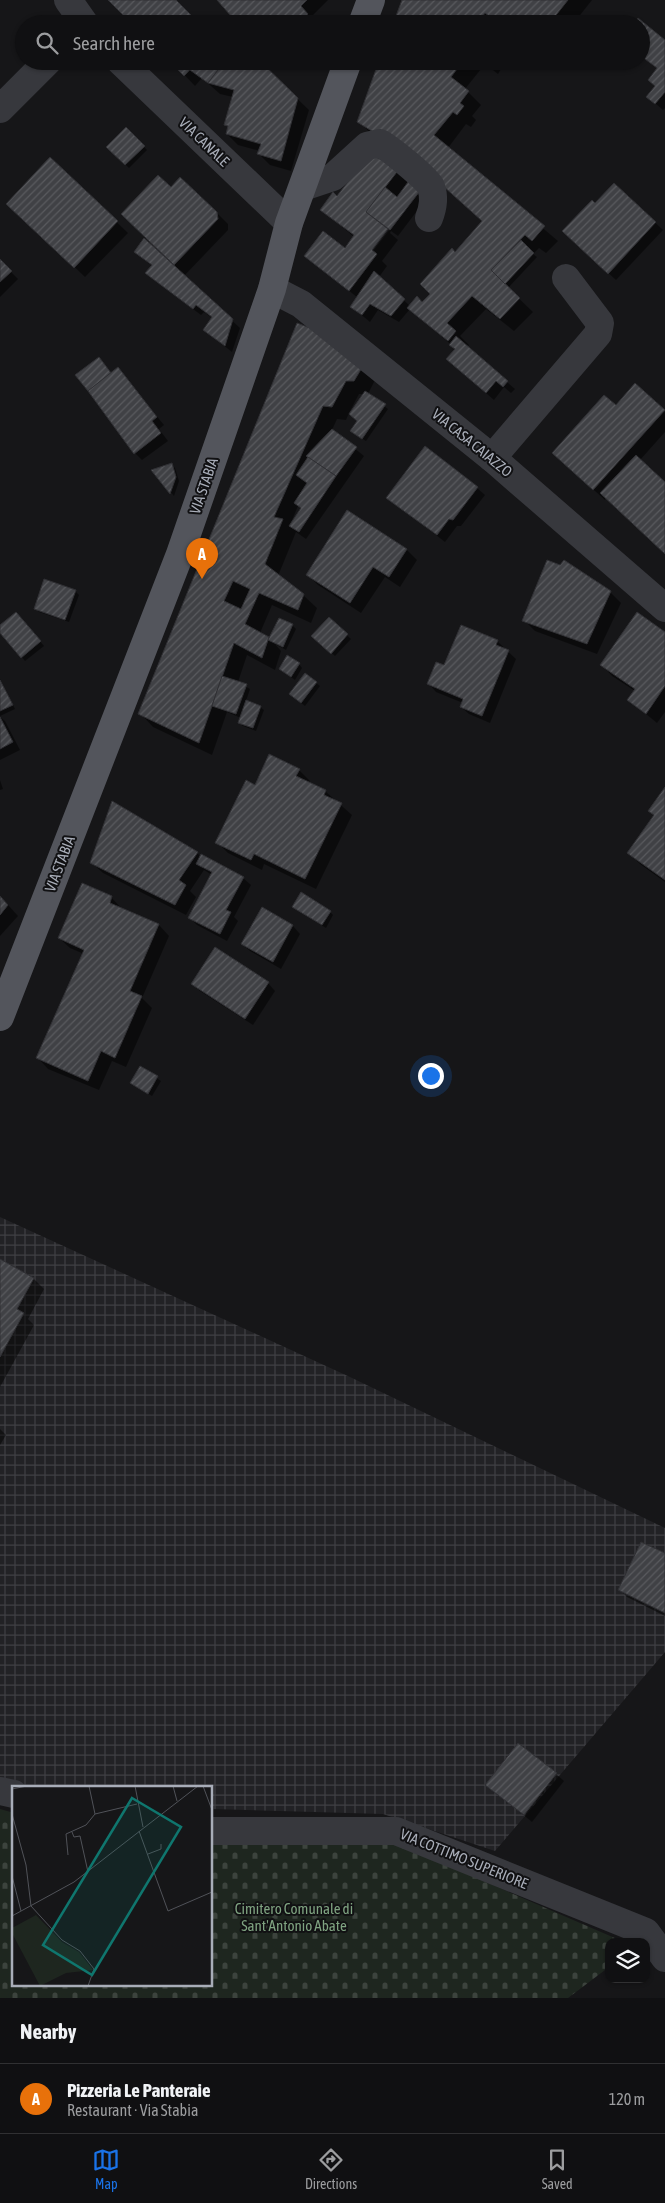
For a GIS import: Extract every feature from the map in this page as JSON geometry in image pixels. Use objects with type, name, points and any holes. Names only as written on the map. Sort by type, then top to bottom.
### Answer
[{"type":"main road","points":[[365,15],[370,0]]},
{"type":"main road","name":"VIA STABIA","points":[[2,1004],[180,554],[272,289],[289,223],[345,70]]},
{"type":"street","points":[[68,0],[79,15]]},
{"type":"street","points":[[0,109],[39,70]]},
{"type":"street","name":"VIA CANALE","points":[[129,70],[289,223]]},
{"type":"street","points":[[303,187],[334,177],[367,146],[380,143],[390,148],[431,185],[434,206],[429,218]]},
{"type":"street","points":[[492,458],[598,334],[600,322],[566,278]]},
{"type":"street","name":"VIA CASA CAIAZZO","points":[[272,289],[301,304],[492,458],[665,608]]},
{"type":"street","name":"VIA COTTIMO SUPERIORE","points":[[212,1831],[396,1831],[646,1932],[665,1958]]},
{"type":"shaded area","points":[[0,1217],[350,1377],[665,1528],[665,1652],[495,1851],[383,1814],[212,1809],[212,1786],[25,1786],[0,1782]]},
{"type":"green space","name":"Cimitero Comunale di Sant'Antonio Abate","points":[[0,1809],[12,1812],[12,1986],[212,1986],[212,1838],[396,1843],[615,1938],[605,1938],[605,1970],[568,1998],[0,1998]]},
{"type":"building","points":[[108,0],[176,0],[191,15],[123,15]]},
{"type":"building","points":[[217,0],[307,0],[301,6],[307,15],[230,15]]},
{"type":"building","points":[[402,0],[568,0],[556,15],[488,15],[485,13],[484,15],[396,15]]},
{"type":"building","points":[[650,28],[665,40],[665,92],[655,104],[646,97],[655,86],[648,80],[657,68],[650,63]]},
{"type":"building","points":[[178,70],[190,70],[184,76]]},
{"type":"building","points":[[190,70],[218,70],[208,83]]},
{"type":"building","points":[[218,70],[269,70],[298,98],[281,161],[257,154],[261,144],[226,134],[228,126],[224,125],[234,90],[208,83]]},
{"type":"building","points":[[376,70],[456,70],[451,77],[469,91],[460,103],[464,106],[457,115],[453,112],[434,135],[545,226],[532,241],[525,235],[491,270],[520,298],[500,319],[472,296],[447,323],[456,331],[448,341],[407,308],[417,296],[422,302],[430,294],[420,284],[452,248],[455,252],[482,221],[382,131],[380,136],[357,122]]},
{"type":"building","points":[[126,127],[145,146],[125,165],[106,147]]},
{"type":"building","points":[[369,154],[400,168],[366,212],[388,229],[372,250],[377,254],[349,291],[304,256],[323,231],[345,248],[354,235],[320,210],[333,192],[337,196]]},
{"type":"building","points":[[50,157],[118,221],[74,268],[6,204]]},
{"type":"building","points":[[158,175],[171,187],[180,177],[217,212],[218,219],[174,265],[121,214]]},
{"type":"building","points":[[411,178],[423,187],[390,230],[366,212],[385,187],[397,197]]},
{"type":"building","points":[[614,183],[656,222],[608,274],[562,231],[592,200],[595,203]]},
{"type":"building","points":[[144,238],[233,319],[225,346],[203,330],[212,317],[196,305],[193,309],[145,273],[152,265],[134,252]]},
{"type":"building","points":[[521,240],[534,253],[505,284],[491,270]]},
{"type":"building","points":[[0,259],[12,271],[0,282]]},
{"type":"building","points":[[374,271],[405,299],[391,316],[370,304],[362,315],[350,307]]},
{"type":"building","points":[[297,323],[323,333],[363,366],[354,381],[346,381],[332,407],[323,406],[274,517],[283,519],[265,564],[304,594],[298,610],[259,593],[245,624],[269,637],[262,658],[234,643],[199,743],[138,714]],"holes":[[[233,581],[250,589],[241,609],[224,601]]]},
{"type":"building","points":[[456,336],[508,381],[503,387],[496,381],[486,393],[446,359],[455,349],[449,345]]},
{"type":"building","points":[[99,357],[111,373],[88,391],[75,375]]},
{"type":"building","points":[[118,367],[157,417],[152,421],[161,433],[134,454],[88,391]]},
{"type":"building","points":[[635,383],[665,410],[593,490],[552,453],[604,395],[616,405]]},
{"type":"building","points":[[365,391],[386,404],[362,439],[350,431],[357,421],[349,414]]},
{"type":"building","points":[[332,429],[357,447],[336,476],[306,456]]},
{"type":"building","points":[[425,446],[478,487],[453,520],[449,519],[437,535],[386,498]]},
{"type":"building","points":[[636,455],[665,482],[665,554],[600,493]]},
{"type":"building","points":[[308,457],[336,476],[299,532],[289,526],[301,508],[294,503],[307,483],[296,475]]},
{"type":"building","points":[[172,463],[176,477],[170,494],[151,470]]},
{"type":"building","points":[[347,510],[407,549],[389,577],[373,567],[350,603],[306,575]]},
{"type":"building","points":[[547,560],[560,565],[564,560],[611,591],[587,644],[522,621]]},
{"type":"building","points":[[44,579],[76,590],[65,620],[34,609]]},
{"type":"building","points":[[16,612],[41,641],[21,658],[0,633],[0,625]]},
{"type":"building","points":[[637,612],[665,632],[665,686],[646,714],[627,700],[635,689],[600,665]]},
{"type":"building","points":[[329,617],[348,634],[331,654],[311,636]]},
{"type":"building","points":[[279,618],[293,624],[283,647],[268,640]]},
{"type":"building","points":[[461,625],[498,640],[496,645],[509,650],[482,716],[460,707],[463,699],[427,684],[436,662],[444,665]]},
{"type":"building","points":[[287,655],[300,663],[291,677],[279,669]]},
{"type":"building","points":[[305,673],[317,682],[301,703],[289,694]]},
{"type":"building","points":[[222,676],[247,684],[236,714],[212,706]]},
{"type":"building","points":[[0,680],[13,705],[0,711]]},
{"type":"building","points":[[246,700],[261,706],[253,728],[238,723]]},
{"type":"building","points":[[0,717],[13,742],[0,749]]},
{"type":"building","points":[[269,754],[300,769],[296,776],[326,790],[324,795],[342,803],[305,879],[254,854],[251,860],[215,843],[246,780],[255,785]]},
{"type":"building","points":[[665,787],[665,880],[627,853],[654,815],[648,811]]},
{"type":"building","points":[[112,801],[198,852],[179,880],[186,885],[175,905],[90,863]]},
{"type":"building","points":[[201,854],[244,877],[226,910],[231,912],[220,934],[188,918],[212,872],[196,864]]},
{"type":"building","points":[[82,883],[112,896],[110,903],[159,924],[130,991],[142,996],[115,1058],[101,1051],[88,1081],[36,1058],[84,950],[58,938]]},
{"type":"building","points":[[301,892],[331,911],[322,925],[292,907]]},
{"type":"building","points":[[0,896],[8,905],[0,915]]},
{"type":"building","points":[[262,907],[293,925],[273,962],[241,944]]},
{"type":"building","points":[[215,947],[269,982],[245,1019],[191,984]]},
{"type":"building","points":[[140,1066],[158,1076],[148,1094],[130,1083]]},
{"type":"building","points":[[0,1259],[34,1278],[17,1309],[24,1313],[0,1357]]},
{"type":"building","points":[[641,1542],[665,1553],[665,1613],[618,1590]]},
{"type":"building","points":[[518,1743],[557,1773],[524,1815],[485,1785]]},
{"type":"place","name":"Pizzeria Le Panteraie","points":[[202,579]]}]
